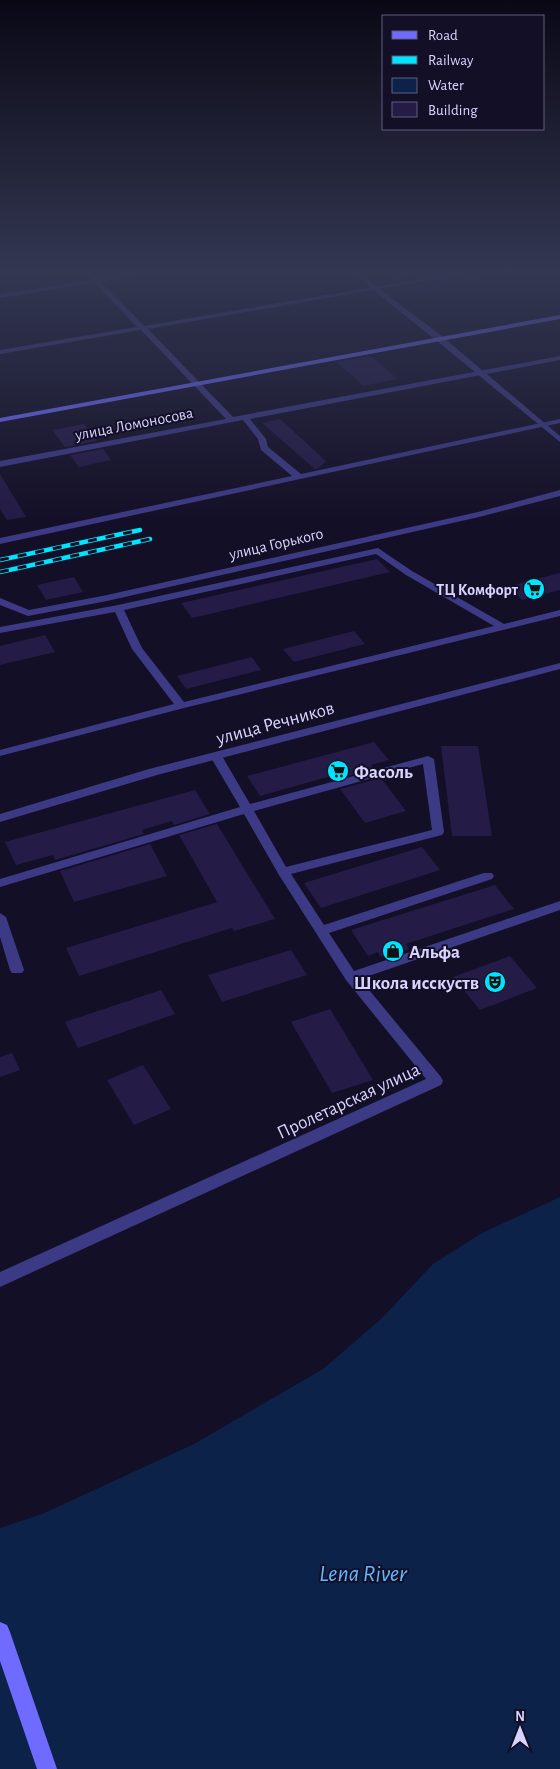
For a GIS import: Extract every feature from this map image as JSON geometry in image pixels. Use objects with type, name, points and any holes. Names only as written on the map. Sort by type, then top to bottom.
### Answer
[{"type":"main road","points":[[0,420],[341,357]]},
{"type":"main road","points":[[0,1632],[48,1769]]},
{"type":"street","points":[[171,357],[198,382],[231,420]]},
{"type":"street","points":[[461,357],[541,426],[560,440]]},
{"type":"street","name":"улица Ломоносова","points":[[0,464],[560,358]]},
{"type":"street","points":[[244,417],[262,439],[264,448],[299,478]]},
{"type":"street","points":[[0,541],[560,421]]},
{"type":"street","name":"улица Горького","points":[[0,601],[28,612],[107,598],[479,514],[560,493]]},
{"type":"street","points":[[0,630],[118,608],[378,551],[409,573],[503,627]]},
{"type":"street","points":[[118,608],[137,649],[181,706]]},
{"type":"street","points":[[0,753],[181,706],[560,613]]},
{"type":"street","name":"улица Речников","points":[[0,818],[216,756],[560,666]]},
{"type":"street","name":"Пролетарская улица","points":[[0,1280],[436,1081],[351,977],[283,872],[216,756]]},
{"type":"street","points":[[0,882],[247,809],[428,759],[438,832],[283,872]]},
{"type":"street","points":[[321,931],[488,876]]},
{"type":"street","points":[[351,977],[560,905]]},
{"type":"street","points":[[0,917],[17,970]]},
{"type":"water","name":"Lena River","points":[[560,1197],[560,1769],[0,1769],[0,1528],[42,1514],[194,1444],[323,1369],[381,1319],[433,1264],[482,1233]]},
{"type":"building","points":[[372,357],[397,379],[363,386],[337,362]]},
{"type":"building","points":[[280,419],[326,461],[319,468],[315,469],[262,423]]},
{"type":"building","points":[[84,424],[97,441],[65,447],[52,430]]},
{"type":"building","points":[[103,449],[111,460],[79,467],[70,455]]},
{"type":"building","points":[[0,474],[26,517],[7,520],[0,509]]},
{"type":"building","points":[[377,559],[390,572],[192,618],[181,603]]},
{"type":"building","name":"ТЦ Комфорт","points":[[560,573],[560,590],[522,600],[506,587]]},
{"type":"building","points":[[74,577],[83,592],[46,600],[37,585]]},
{"type":"building","points":[[354,631],[365,644],[294,662],[283,649]]},
{"type":"building","points":[[45,635],[55,652],[0,665],[0,646]]},
{"type":"building","points":[[252,657],[261,670],[186,689],[177,676]]},
{"type":"building","points":[[374,742],[389,760],[371,765],[374,769],[333,780],[331,776],[260,796],[247,776]]},
{"type":"building","points":[[441,746],[478,746],[492,836],[452,836]]},
{"type":"building","points":[[381,778],[406,811],[365,823],[340,789]]},
{"type":"building","points":[[195,790],[210,814],[174,825],[172,821],[142,830],[144,834],[55,860],[53,855],[16,865],[5,842]]},
{"type":"building","points":[[217,824],[275,919],[234,931],[232,928],[79,976],[66,948],[217,902],[179,835]]},
{"type":"building","points":[[150,844],[167,876],[74,902],[60,871]]},
{"type":"building","points":[[422,847],[440,870],[321,908],[304,883]]},
{"type":"building","points":[[495,885],[514,909],[406,944],[409,949],[381,957],[378,952],[368,956],[351,930]]},
{"type":"building","points":[[291,950],[307,975],[222,1002],[208,975]]},
{"type":"building","name":"Школа исскуств","points":[[510,956],[537,988],[480,1010],[453,977]]},
{"type":"building","points":[[161,990],[175,1014],[78,1048],[65,1022]]},
{"type":"building","points":[[330,1009],[373,1080],[332,1093],[291,1022]]},
{"type":"building","points":[[12,1053],[20,1070],[0,1077],[0,1057]]},
{"type":"building","points":[[143,1065],[171,1109],[134,1125],[107,1080]]},
{"type":"railway","points":[[0,560],[140,530]]},
{"type":"railway","points":[[0,572],[150,539]]},
{"type":"place","name":"ТЦ Комфорт","points":[[534,589]]},
{"type":"place","name":"Фасоль","points":[[338,771]]},
{"type":"place","name":"Альфа","points":[[393,951]]},
{"type":"place","name":"Школа исскуств","points":[[495,982]]}]
